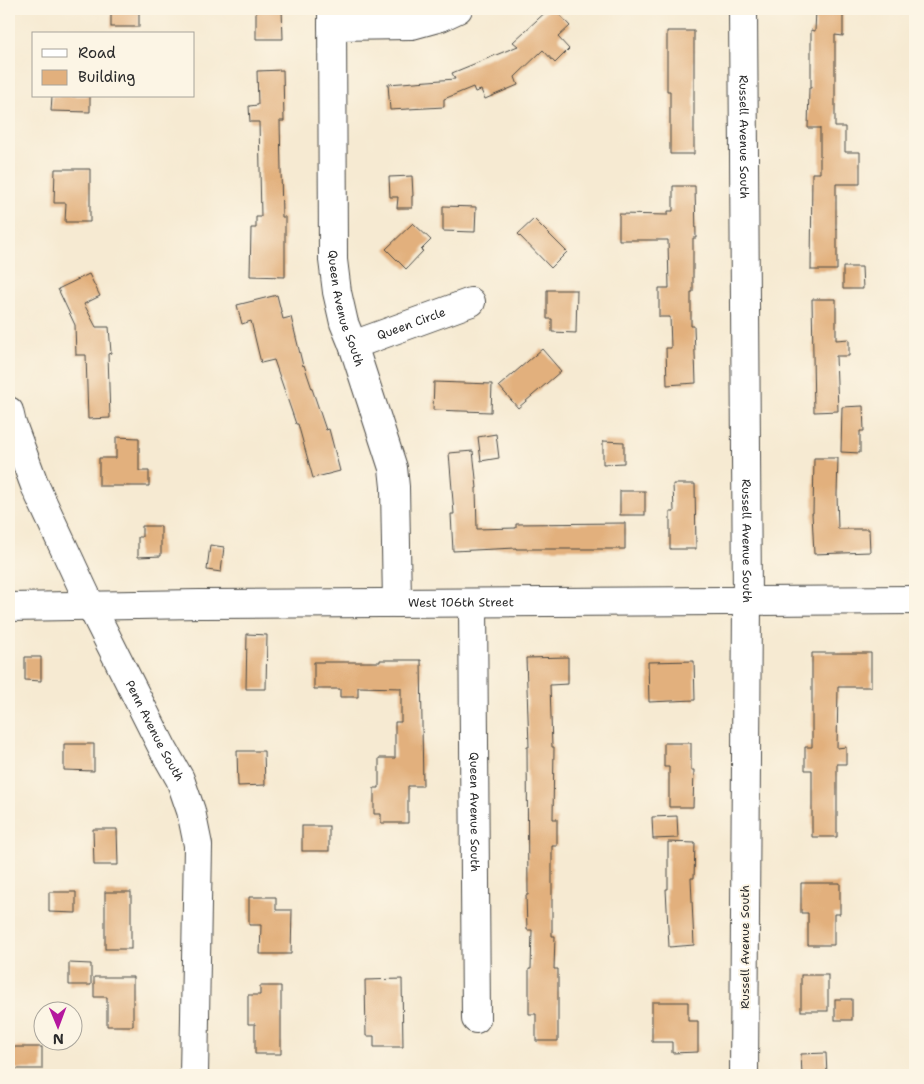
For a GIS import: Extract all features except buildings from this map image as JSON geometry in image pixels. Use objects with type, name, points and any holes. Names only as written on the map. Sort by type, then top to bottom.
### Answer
[{"type":"street","points":[[332,17],[412,25],[441,17],[458,9]]},
{"type":"street","name":"Russell Avenue South","points":[[742,9],[747,600],[744,1075]]},
{"type":"street","name":"Queen Avenue South","points":[[332,17],[333,260],[337,292],[344,323],[393,468],[397,603]]},
{"type":"street","name":"Queen Circle","points":[[353,345],[471,302]]},
{"type":"street","name":"Penn Avenue South","points":[[9,411],[35,486],[91,606],[163,749],[180,778],[191,811],[198,845],[194,1075]]},
{"type":"street","name":"West 106th Street","points":[[9,607],[915,600]]},
{"type":"street","name":"Queen Avenue South","points":[[473,603],[476,1019]]}]
